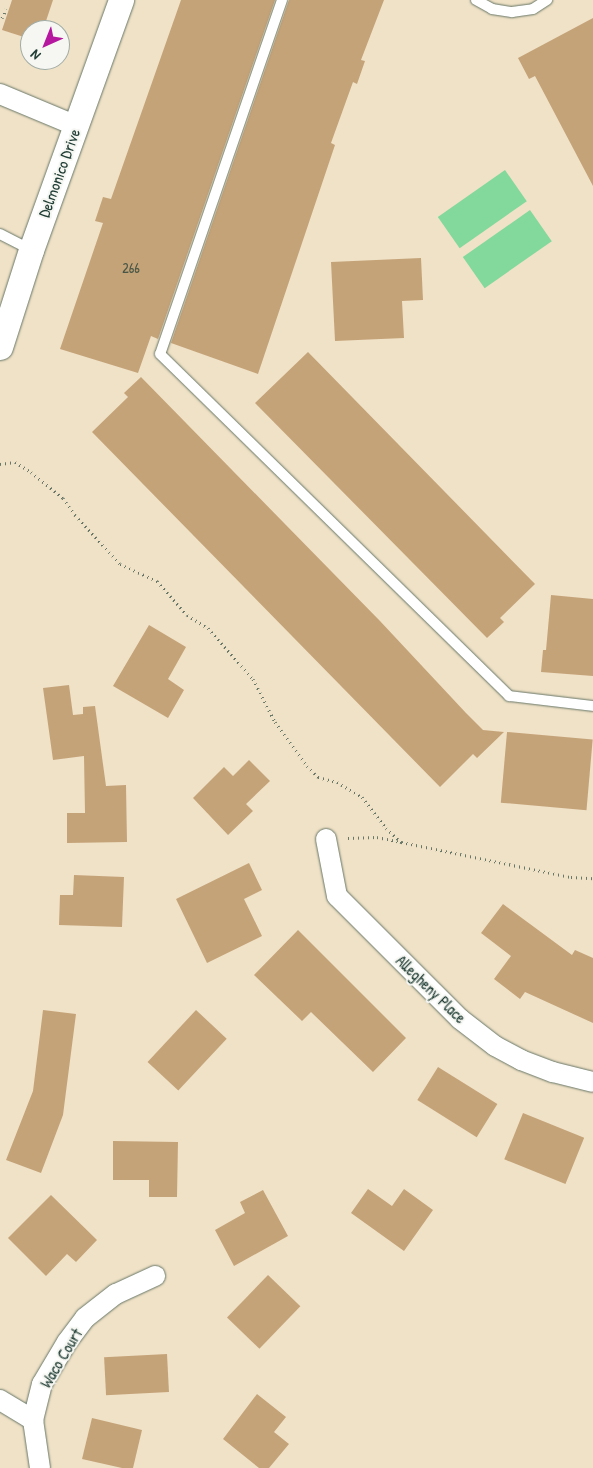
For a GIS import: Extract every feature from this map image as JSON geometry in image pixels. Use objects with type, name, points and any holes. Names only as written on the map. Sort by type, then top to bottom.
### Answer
[{"type":"street","name":"Delmonico Drive","points":[[0,347],[31,250],[121,0]]},
{"type":"street","points":[[0,94],[76,126]]},
{"type":"street","name":"Allegheny Place","points":[[326,839],[337,896],[460,1019],[495,1046],[521,1060],[553,1072],[593,1082]]},
{"type":"street","name":"Waco Court","points":[[40,1468],[34,1420],[42,1384],[67,1342],[85,1318],[116,1294],[155,1276]]},
{"type":"street","points":[[0,1400],[34,1420]]},
{"type":"lane","points":[[282,0],[160,354],[509,696],[593,706]]},
{"type":"lane","points":[[476,0],[492,9],[512,12],[533,8],[547,0]]},
{"type":"lane","points":[[0,234],[31,250]]},
{"type":"path","points":[[0,23],[6,9]]},
{"type":"path","points":[[0,464],[15,462],[31,472],[63,498],[75,515],[120,564],[157,581],[187,615],[208,628],[253,679],[275,722],[307,766],[318,777],[337,782],[362,798],[386,828],[402,843]]},
{"type":"path","points":[[326,839],[377,837],[572,877],[593,878]]},
{"type":"green space","points":[[505,170],[527,201],[460,248],[438,217]]},
{"type":"green space","points":[[530,210],[552,241],[485,288],[463,257]]},
{"type":"building","points":[[12,0],[53,0],[46,20],[20,20],[20,36],[2,30]]},
{"type":"building","points":[[181,0],[275,0],[158,339],[151,336],[138,373],[60,349],[103,223],[95,221],[103,197],[111,199]]},
{"type":"building","points":[[289,0],[384,0],[361,60],[365,61],[357,84],[353,82],[331,143],[335,145],[258,374],[171,343]]},
{"type":"building","points":[[593,18],[593,186],[535,76],[529,79],[518,58]]},
{"type":"building","points":[[421,258],[423,300],[402,301],[404,338],[335,341],[331,262]]},
{"type":"building","points":[[308,352],[535,584],[500,618],[504,622],[487,638],[255,403]]},
{"type":"building","points":[[141,377],[380,621],[483,730],[504,732],[477,758],[473,754],[440,787],[92,432],[128,397],[124,393]]},
{"type":"building","points":[[551,595],[593,599],[593,676],[541,672],[543,650],[546,650]]},
{"type":"building","points":[[149,625],[186,647],[168,679],[184,690],[168,718],[113,686]]},
{"type":"building","points":[[69,685],[73,715],[83,714],[83,707],[95,706],[106,786],[126,785],[127,842],[67,843],[67,813],[85,813],[84,756],[53,760],[43,688]]},
{"type":"building","points":[[507,732],[593,739],[586,810],[501,803]]},
{"type":"building","points":[[249,760],[270,781],[246,804],[253,811],[228,835],[193,798],[224,767],[233,776]]},
{"type":"building","points":[[249,863],[262,890],[244,899],[262,936],[207,963],[176,899]]},
{"type":"building","points":[[74,875],[124,877],[122,927],[59,925],[60,895],[73,895]]},
{"type":"building","points":[[503,904],[572,955],[575,950],[593,958],[593,1023],[525,992],[520,999],[494,979],[511,956],[481,933]]},
{"type":"building","points":[[298,930],[406,1038],[373,1072],[311,1012],[302,1021],[254,975]]},
{"type":"building","points":[[43,1010],[76,1014],[63,1115],[41,1173],[6,1160],[33,1091]]},
{"type":"building","points":[[196,1010],[227,1039],[178,1091],[148,1062]]},
{"type":"building","points":[[438,1067],[497,1104],[477,1137],[417,1100]]},
{"type":"building","points":[[523,1113],[584,1138],[565,1184],[504,1159]]},
{"type":"building","points":[[113,1141],[178,1142],[177,1197],[149,1197],[149,1180],[113,1180]]},
{"type":"building","points":[[368,1189],[392,1206],[404,1189],[433,1210],[404,1251],[351,1213]]},
{"type":"building","points":[[263,1190],[288,1236],[234,1266],[215,1230],[245,1213],[240,1202]]},
{"type":"building","points":[[51,1195],[97,1240],[76,1262],[67,1254],[46,1276],[8,1238]]},
{"type":"building","points":[[268,1275],[300,1306],[259,1349],[227,1317]]},
{"type":"building","points":[[167,1354],[169,1392],[106,1395],[104,1357]]},
{"type":"building","points":[[257,1394],[286,1417],[274,1432],[289,1444],[269,1468],[259,1468],[223,1439]]},
{"type":"building","points":[[92,1418],[142,1430],[133,1468],[122,1468],[82,1459]]}]
